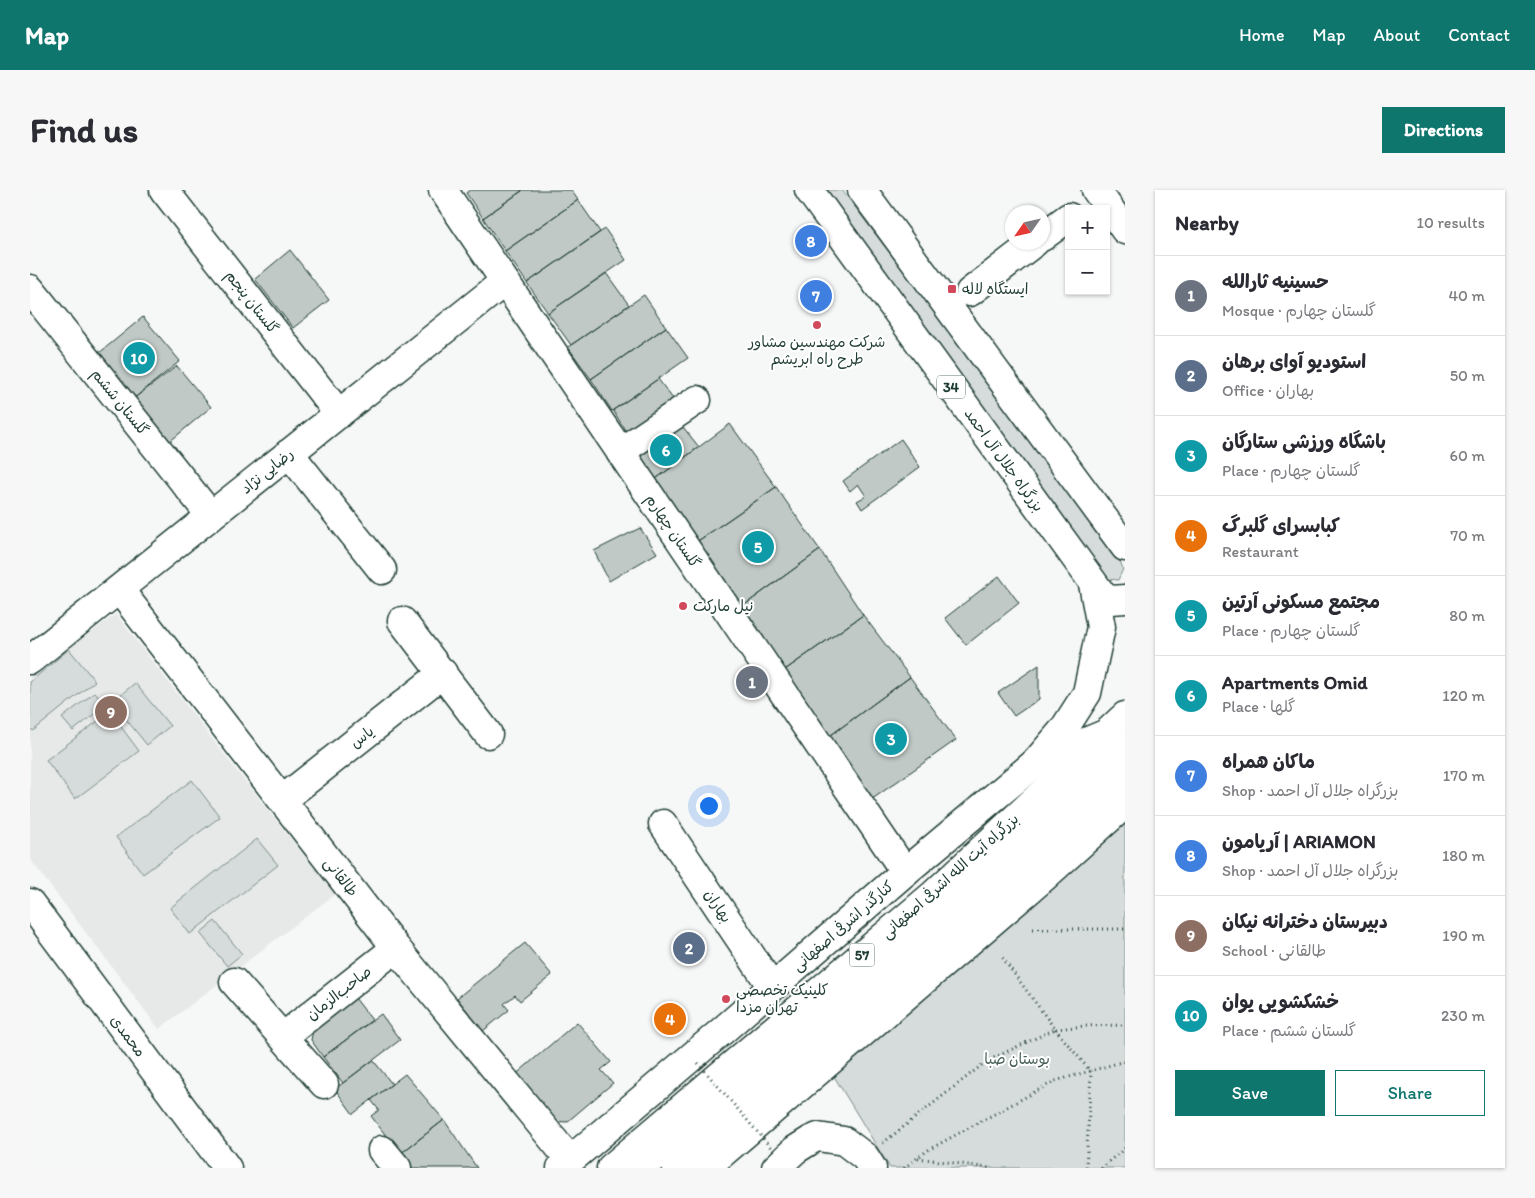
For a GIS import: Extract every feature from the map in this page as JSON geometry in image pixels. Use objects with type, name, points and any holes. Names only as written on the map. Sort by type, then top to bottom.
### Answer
[{"type":"main road","name":"گلستان پنجم","points":[[164,190],[339,414]]},
{"type":"main road","name":"گلستان چهارم","points":[[443,190],[904,872]]},
{"type":"main road","name":"بزرگراه جلال آل احمد","points":[[809,190],[1094,584]]},
{"type":"main road","points":[[862,190],[1125,547]]},
{"type":"main road","points":[[1091,198],[1125,230]]},
{"type":"main road","points":[[1050,231],[1065,220]]},
{"type":"main road","points":[[970,292],[1025,250]]},
{"type":"main road","name":"رضایی نژاد","points":[[30,660],[504,282]]},
{"type":"main road","name":"گلستان ششم","points":[[30,289],[211,516]]},
{"type":"main road","points":[[620,452],[697,400]]},
{"type":"main road","points":[[289,453],[382,570]]},
{"type":"main road","points":[[1094,584],[1104,596],[1111,600],[1125,599]]},
{"type":"main road","name":"34","points":[[1035,763],[1064,729],[1087,693],[1101,628],[1094,584]]},
{"type":"main road","name":"طالقانی","points":[[119,588],[565,1164]]},
{"type":"main road","points":[[402,621],[488,734]]},
{"type":"main road","name":"یاس","points":[[282,800],[443,674]]},
{"type":"main road","points":[[1035,763],[1118,733]]},
{"type":"main road","points":[[641,1168],[901,946],[1118,733]]},
{"type":"main road","name":"بزرگراه آیت الله اشرفی اصفهانی","points":[[611,1168],[933,895],[1118,733]]},
{"type":"main road","name":"کنارگذر اشرفی اصفهانی","points":[[565,1164],[904,872],[1035,763]]},
{"type":"main road","points":[[676,1168],[748,1109],[1125,777]]},
{"type":"main road","points":[[705,1168],[1043,878],[1125,804]]},
{"type":"main road","name":"بهاران","points":[[663,824],[772,987]]},
{"type":"main road","name":"محمدی","points":[[30,904],[227,1168]]},
{"type":"main road","name":"صاحب‌الزمان","points":[[283,1037],[396,948]]},
{"type":"main road","points":[[234,982],[324,1084]]},
{"type":"main road","points":[[774,1159],[818,1137],[844,1141],[869,1163]]},
{"type":"path","points":[[1033,929],[1125,929]]},
{"type":"path","points":[[1002,956],[1055,1029],[1091,1072],[1086,1168]]},
{"type":"path","points":[[869,1163],[987,1061],[1055,1029],[1125,1025]]},
{"type":"path","points":[[904,1168],[928,1150],[1055,1081],[1125,1061]]},
{"type":"path","points":[[698,1063],[774,1159]]},
{"type":"path","points":[[1101,1168],[1125,1148]]},
{"type":"path","points":[[917,1158],[990,1168]]},
{"type":"shaded area","points":[[116,614],[335,894],[159,1029],[30,859],[30,677]]},
{"type":"green space","points":[[822,190],[842,190],[1118,555],[1123,569],[1118,580],[1106,579],[1018,453]]},
{"type":"green space","points":[[69,649],[95,681],[33,731],[30,728],[30,682]]},
{"type":"green space","points":[[135,683],[170,726],[147,745],[112,702]]},
{"type":"green space","points":[[95,692],[106,705],[73,731],[62,718]]},
{"type":"green space","points":[[110,712],[139,751],[75,799],[46,760]]},
{"type":"green space","points":[[192,780],[220,817],[143,874],[116,837]]},
{"type":"green space","name":"بوستان صبا","points":[[1125,823],[1125,1168],[890,1168],[832,1073],[964,963]]},
{"type":"green space","points":[[257,839],[278,865],[190,934],[170,908]]},
{"type":"green space","points":[[215,921],[242,954],[227,966],[200,933]]},
{"type":"building","points":[[470,190],[522,191],[483,218],[466,193]]},
{"type":"building","points":[[523,190],[571,190],[578,200],[505,251],[483,218]]},
{"type":"building","points":[[578,200],[600,232],[527,283],[505,251]]},
{"type":"building","points":[[605,229],[626,260],[548,313],[527,283]]},
{"type":"building","points":[[290,250],[329,300],[293,328],[255,279]]},
{"type":"building","points":[[606,273],[629,305],[571,345],[548,313]]},
{"type":"building","points":[[644,295],[666,327],[591,379],[568,347]]},
{"type":"building","points":[[143,317],[180,361],[133,399],[98,354]]},
{"type":"building","points":[[666,327],[688,358],[612,411],[591,379]]},
{"type":"building","points":[[177,366],[211,407],[168,443],[133,399]]},
{"type":"building","points":[[658,379],[676,403],[626,432],[613,410]]},
{"type":"building","points":[[679,422],[699,447],[653,481],[634,453]]},
{"type":"building","points":[[730,424],[776,487],[695,543],[653,481]]},
{"type":"building","points":[[901,439],[920,467],[862,509],[857,501],[866,496],[858,484],[850,491],[843,481]]},
{"type":"building","points":[[776,487],[820,550],[739,609],[695,543]]},
{"type":"building","points":[[640,528],[657,553],[609,581],[594,551]]},
{"type":"building","points":[[820,550],[863,615],[782,672],[739,609]]},
{"type":"building","points":[[999,576],[1019,603],[966,645],[945,618]]},
{"type":"building","points":[[863,615],[910,677],[827,738],[782,672]]},
{"type":"building","points":[[1039,665],[1039,699],[1014,716],[998,693]]},
{"type":"building","points":[[910,677],[956,740],[871,800],[827,738]]},
{"type":"building","points":[[525,943],[552,975],[520,1001],[515,995],[504,1004],[509,1010],[483,1031],[457,998]]},
{"type":"building","points":[[355,998],[372,1020],[323,1057],[311,1040],[313,1030]]},
{"type":"building","points":[[381,1014],[400,1040],[343,1083],[323,1057]]},
{"type":"building","points":[[577,1022],[611,1062],[601,1070],[613,1083],[567,1122],[551,1121],[513,1077]]},
{"type":"building","points":[[373,1060],[392,1084],[353,1114],[335,1089]]},
{"type":"building","points":[[405,1074],[444,1120],[400,1154],[371,1116],[379,1110],[371,1100]]},
{"type":"building","points":[[444,1120],[477,1168],[410,1168],[400,1154]]},
{"type":"place","name":"آریامون | ARIAMON","points":[[811,241]]},
{"type":"place","name":"ایستگاه لاله","points":[[952,289]]},
{"type":"place","name":"ماکان همراه","points":[[816,296]]},
{"type":"place","name":"شرکت مهندسین مشاور طرح راه ابریشم","points":[[817,325]]},
{"type":"place","name":"خشکشویی یوان","points":[[139,358]]},
{"type":"place","name":"Apartments Omid","points":[[666,450]]},
{"type":"place","name":"مجتمع مسکونی آرتین","points":[[758,547]]},
{"type":"place","name":"نیل مارکت","points":[[683,606]]},
{"type":"place","name":"حسینیه ثارالله","points":[[752,682]]},
{"type":"place","name":"دبیرستان دخترانه نیکان","points":[[111,712]]},
{"type":"place","name":"باشگاه ورزشی ستارگان","points":[[891,739]]},
{"type":"place","name":"استودیو آوای برهان","points":[[689,948]]},
{"type":"place","name":"کلینیک تخصصی تهران مزدا","points":[[726,999]]},
{"type":"place","name":"کبابسرای گلبرگ","points":[[670,1019]]}]
